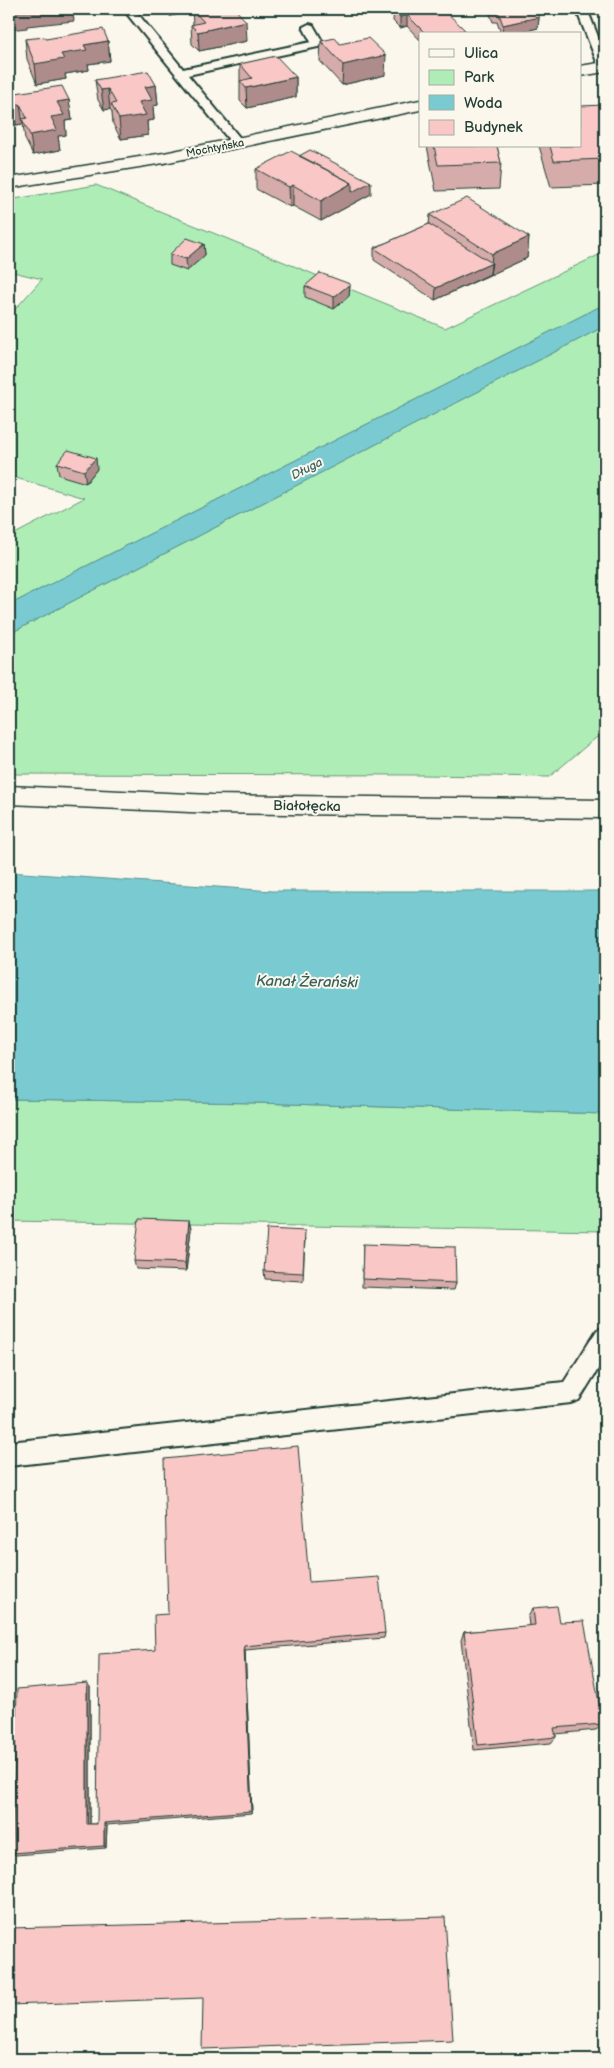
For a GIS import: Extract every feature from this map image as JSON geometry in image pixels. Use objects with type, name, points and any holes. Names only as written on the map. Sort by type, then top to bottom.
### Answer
[{"type":"street","points":[[582,71],[605,67]]},
{"type":"street","name":"Mochtyńska","points":[[9,184],[108,168],[419,105]]},
{"type":"street","name":"Białołęcka","points":[[9,795],[212,804],[605,809]]},
{"type":"lane","points":[[128,9],[238,143]]},
{"type":"lane","points":[[581,9],[605,67]]},
{"type":"lane","points":[[181,73],[318,44],[309,27]]},
{"type":"lane","points":[[9,1454],[571,1392],[605,1338]]},
{"type":"green space","points":[[96,185],[445,328],[605,252],[605,304],[9,605],[9,537],[84,498],[9,476],[9,316],[42,279],[9,271],[9,200]]},
{"type":"green space","points":[[605,326],[605,738],[597,737],[549,777],[9,774],[9,634]]},
{"type":"green space","points":[[9,1099],[257,1103],[605,1114],[605,1231],[9,1221]]},
{"type":"water","name":"Długa","points":[[605,304],[605,326],[9,634],[9,605]]},
{"type":"water","name":"Kanał Żerański","points":[[9,872],[272,891],[605,891],[605,1114],[257,1103],[9,1099]]},
{"type":"building","points":[[192,9],[235,9],[246,21],[198,32],[191,25],[204,22]]},
{"type":"building","points":[[443,9],[465,30],[456,32],[424,32],[407,15],[400,17],[394,10]]},
{"type":"building","points":[[493,9],[536,9],[539,17],[503,25],[498,11]]},
{"type":"building","points":[[103,29],[108,41],[84,45],[87,50],[61,54],[64,59],[35,64],[25,39],[45,37],[46,39]]},
{"type":"building","points":[[335,38],[340,44],[368,38],[386,55],[343,65],[321,41]]},
{"type":"building","points":[[276,56],[296,77],[246,88],[240,81],[252,78],[240,64]]},
{"type":"building","points":[[148,71],[156,85],[145,87],[152,100],[139,102],[146,115],[119,119],[111,104],[116,103],[108,89],[101,90],[95,80]]},
{"type":"building","points":[[62,86],[69,100],[57,102],[64,115],[51,117],[57,130],[30,135],[22,119],[27,118],[20,104],[13,105],[9,94]]},
{"type":"building","points":[[605,105],[605,159],[554,161],[551,148],[582,148],[582,106]]},
{"type":"building","points":[[434,148],[497,148],[501,163],[438,165]]},
{"type":"building","points":[[310,150],[371,182],[352,192],[352,183],[299,156]]},
{"type":"building","points":[[291,151],[352,183],[321,201],[293,185],[289,187],[256,169]]},
{"type":"building","points":[[467,198],[529,237],[492,254],[430,215]]},
{"type":"building","points":[[429,224],[492,263],[436,288],[374,248]]},
{"type":"building","points":[[187,238],[204,244],[186,259],[170,254]]},
{"type":"building","points":[[320,273],[350,284],[334,297],[305,286]]},
{"type":"building","points":[[68,450],[96,458],[84,471],[57,463]]},
{"type":"building","points":[[139,1219],[189,1221],[185,1263],[134,1261]]},
{"type":"building","points":[[267,1229],[305,1231],[303,1273],[264,1271]]},
{"type":"building","points":[[363,1244],[455,1247],[456,1283],[362,1279]]},
{"type":"building","points":[[298,1446],[309,1582],[379,1577],[385,1633],[244,1646],[251,1811],[104,1823],[104,1846],[12,1853],[17,1689],[87,1683],[87,1824],[97,1824],[99,1654],[155,1650],[154,1615],[168,1614],[164,1459]]},
{"type":"building","points":[[557,1606],[560,1622],[584,1621],[603,1724],[554,1728],[556,1737],[478,1745],[464,1632],[535,1625],[533,1608]]},
{"type":"building","points":[[445,1917],[453,2040],[202,2049],[203,1998],[9,2005],[9,1928]]}]
